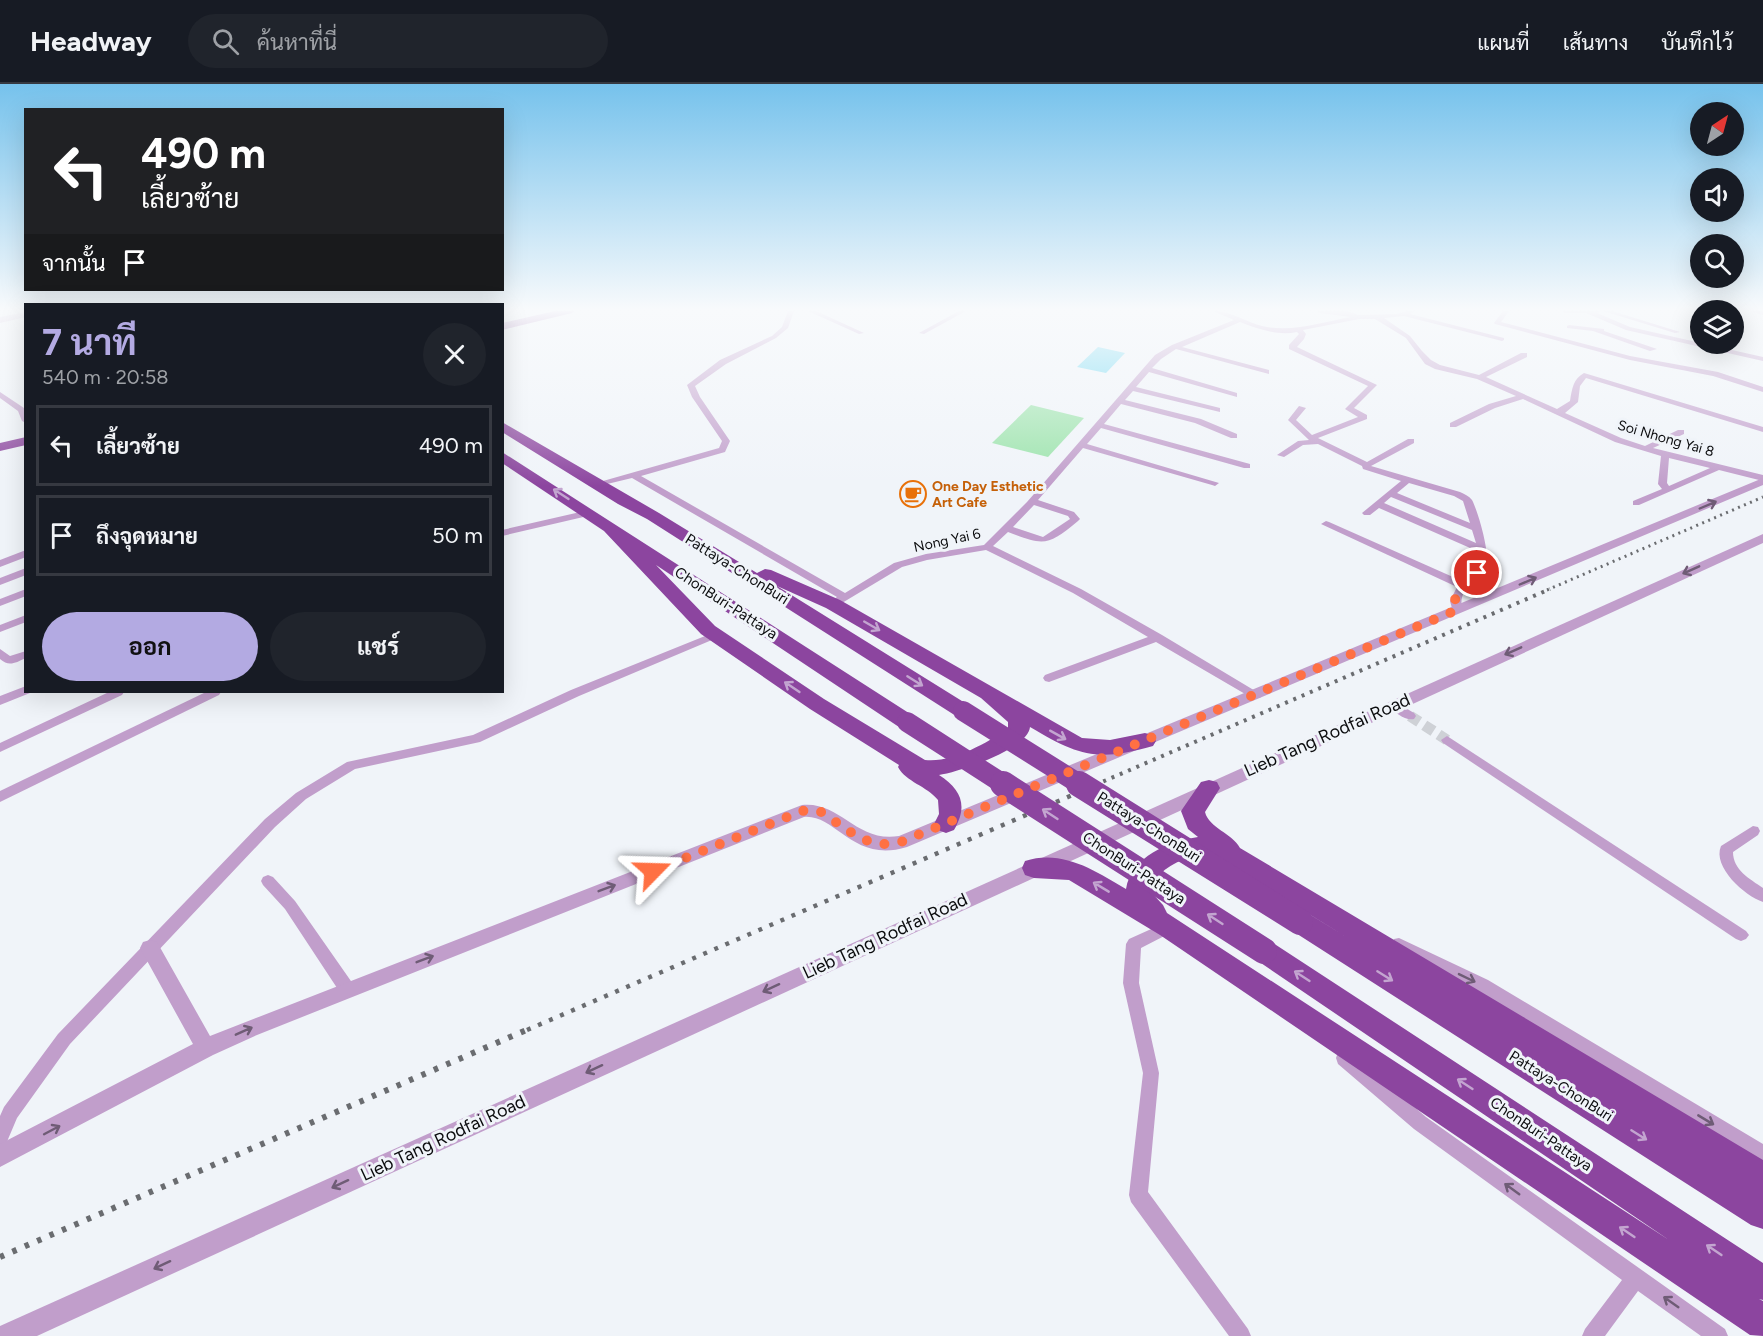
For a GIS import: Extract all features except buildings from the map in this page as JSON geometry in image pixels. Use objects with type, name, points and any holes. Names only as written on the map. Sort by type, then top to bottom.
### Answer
[{"type":"highway","points":[[504,414],[556,446],[653,516]]},
{"type":"highway","name":"Pattaya-ChonBuri","points":[[504,427],[653,516],[1763,1213]]},
{"type":"highway","points":[[0,434],[24,428]]},
{"type":"highway","points":[[0,440],[24,434]]},
{"type":"highway","points":[[0,447],[24,441]]},
{"type":"highway","name":"ChonBuri-Pattaya","points":[[504,457],[907,722],[1264,951],[1763,1283]]},
{"type":"highway","points":[[609,526],[715,635],[946,793],[952,803],[952,814],[946,824]]},
{"type":"highway","points":[[705,549],[839,600],[989,695],[1080,745],[1113,749],[1145,741]]},
{"type":"highway","points":[[817,704],[914,764],[927,769],[959,761],[1016,735],[1020,730],[1018,719],[989,695]]},
{"type":"highway","points":[[1209,788],[1193,811],[1196,822],[1250,865]]},
{"type":"highway","points":[[1169,927],[1138,895],[1138,885],[1142,876],[1154,864],[1192,847],[1202,846],[1224,851],[1763,1178]]},
{"type":"highway","points":[[1035,868],[1061,867],[1076,872],[1169,927],[1763,1322]]},
{"type":"street","points":[[606,483],[722,450],[726,441],[696,397],[692,385],[713,369]]},
{"type":"street","name":"Nong Yai 6","points":[[839,600],[898,565],[926,556],[987,547],[1032,501],[1147,369]]},
{"type":"street","points":[[1148,369],[1234,395]]},
{"type":"street","points":[[1257,369],[1266,372]]},
{"type":"street","points":[[1281,455],[1301,443],[1314,440],[1364,417],[1350,409],[1373,385],[1340,369]]},
{"type":"street","name":"Soi Nhong Yai 8","points":[[1448,369],[1480,377],[1618,440],[1665,455],[1763,479]]},
{"type":"street","points":[[1480,377],[1495,369]]},
{"type":"street","points":[[1691,369],[1715,374],[1763,390]]},
{"type":"street","points":[[1556,412],[1562,411],[1574,402],[1576,386],[1584,375],[1763,430]]},
{"type":"street","points":[[1131,388],[1217,410]]},
{"type":"street","points":[[0,394],[21,410],[24,417]]},
{"type":"street","points":[[1453,425],[1492,406],[1523,397]]},
{"type":"street","points":[[1119,401],[1198,421],[1234,436]]},
{"type":"street","points":[[1302,408],[1292,420],[1314,440],[1367,465],[1366,467],[1372,470],[1464,496],[1484,557],[1483,564],[1455,593],[1454,600],[1457,610]]},
{"type":"street","points":[[1099,425],[1247,466]]},
{"type":"street","points":[[1645,449],[1681,432]]},
{"type":"street","points":[[1367,465],[1412,441]]},
{"type":"street","points":[[1082,445],[1215,483]]},
{"type":"street","points":[[1665,455],[1662,484],[1668,490]]},
{"type":"street","points":[[1636,503],[1720,467]]},
{"type":"street","points":[[633,475],[839,600]]},
{"type":"street","points":[[0,1156],[206,1048],[348,989],[802,811],[821,812],[867,842],[880,845],[901,842],[1256,695],[1763,479]]},
{"type":"street","points":[[1367,513],[1407,480]]},
{"type":"street","points":[[1391,494],[1474,528]]},
{"type":"street","points":[[1007,528],[1040,540],[1047,540],[1074,519],[1071,514],[1032,501]]},
{"type":"street","points":[[1378,504],[1480,549]]},
{"type":"street","points":[[504,533],[589,513]]},
{"type":"street","points":[[1326,524],[1464,586]]},
{"type":"street","name":"Lieb Tang Rodfai Road","points":[[8,1336],[1763,537]]},
{"type":"street","points":[[987,547],[1073,588],[1256,695]]},
{"type":"street","points":[[0,564],[24,554]]},
{"type":"street","points":[[0,582],[24,573]]},
{"type":"street","points":[[0,603],[24,593]]},
{"type":"street","points":[[0,628],[24,619]]},
{"type":"street","points":[[0,1138],[5,1114],[64,1039],[270,823],[301,796],[333,775],[369,760],[477,739],[575,693],[715,635]]},
{"type":"street","points":[[1049,678],[1158,636]]},
{"type":"street","points":[[0,653],[9,661],[24,655]]},
{"type":"street","points":[[0,701],[24,691]]},
{"type":"street","points":[[0,748],[116,693]]},
{"type":"street","points":[[0,797],[213,693]]},
{"type":"street","points":[[1394,705],[1410,716]]},
{"type":"street","points":[[1447,740],[1741,935]]},
{"type":"street","points":[[1753,831],[1726,850],[1724,860],[1731,871],[1763,896]]},
{"type":"street","points":[[268,881],[290,904],[348,989]]},
{"type":"street","points":[[1301,896],[1482,985],[1763,1154]]},
{"type":"street","points":[[1169,927],[1134,944],[1131,983],[1151,1072],[1138,1195],[1241,1336]]},
{"type":"street","points":[[150,948],[206,1048]]},
{"type":"street","points":[[1260,987],[1420,1123],[1718,1336]]},
{"type":"street","points":[[1592,1336],[1636,1278]]},
{"type":"green space","points":[[1031,405],[1084,418],[1048,457],[992,443]]},
{"type":"water","points":[[1089,369],[1109,369],[1106,373]]},
{"type":"tunnel","points":[[1410,716],[1447,740]]},
{"type":"railway","points":[[1547,590],[1763,497]]},
{"type":"railway","points":[[1095,785],[1550,589]]},
{"type":"railway","points":[[527,1030],[1098,784]]},
{"type":"railway","points":[[0,1257],[531,1028]]},
{"type":"place","name":"One Day Esthetic Art Cafe","points":[[913,494]]},
{"type":"route","points":[[653,871],[802,811],[821,812],[867,842],[880,845],[901,842],[1457,610],[1454,600],[1455,593],[1477,573]]}]
